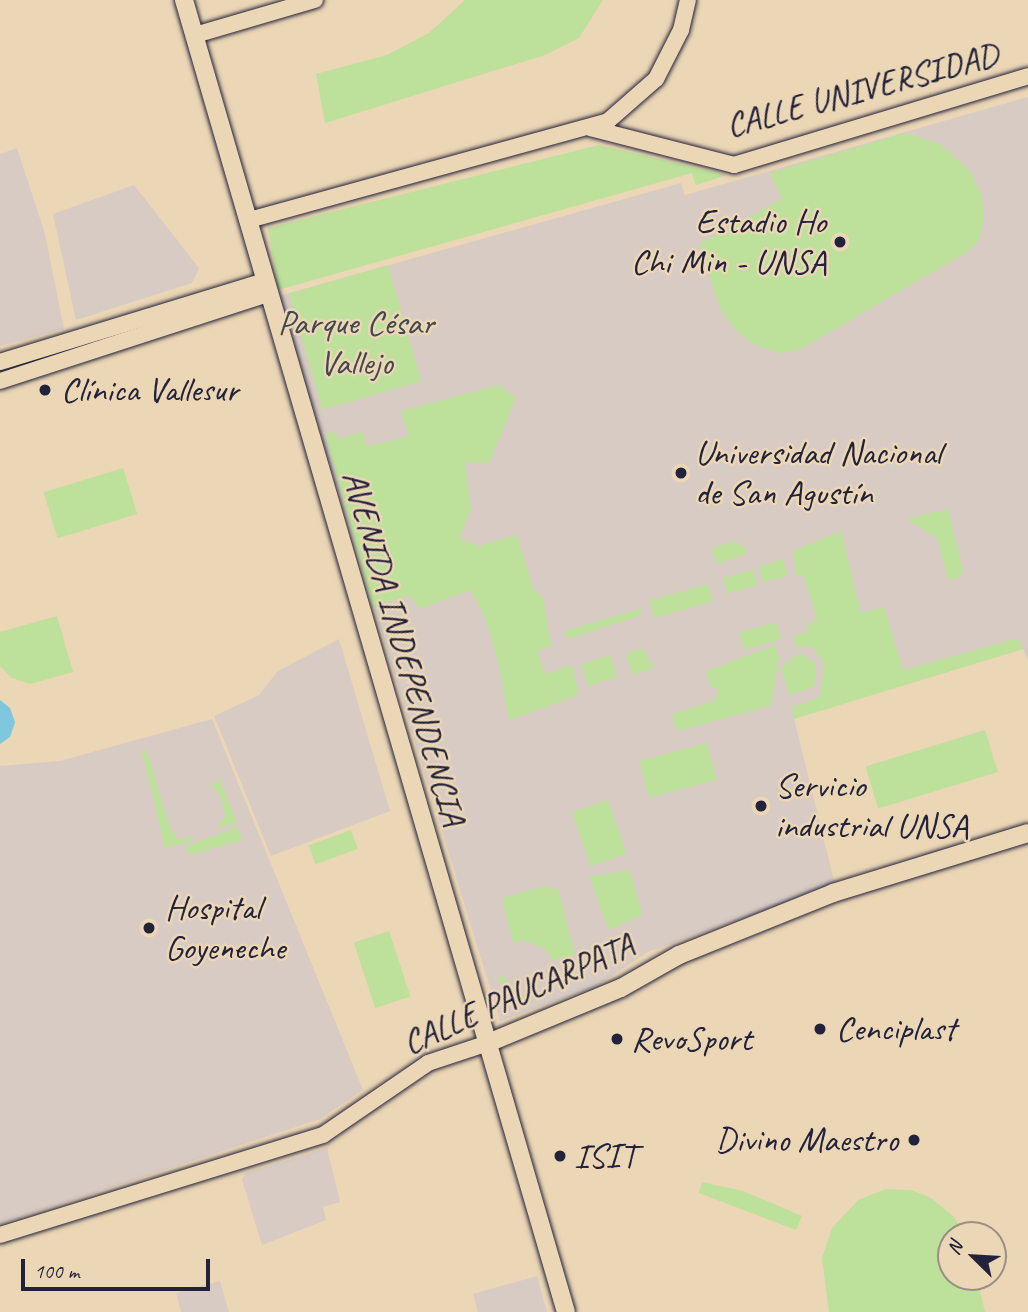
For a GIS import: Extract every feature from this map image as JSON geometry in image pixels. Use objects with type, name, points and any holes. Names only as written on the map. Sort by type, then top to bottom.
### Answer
[{"type":"main road","name":"AVENIDA INDEPENDENCIA","points":[[184,0],[566,1312]]},
{"type":"main road","name":"CALLE PAUCARPATA","points":[[488,1043],[621,988],[680,955],[833,893],[1028,833]]},
{"type":"street","points":[[195,35],[315,0]]},
{"type":"street","points":[[248,220],[590,128],[624,112],[656,79],[681,30],[688,0]]},
{"type":"street","name":"CALLE UNIVERSIDAD","points":[[590,128],[734,165],[1028,76]]},
{"type":"street","points":[[0,380],[179,315],[267,287]]},
{"type":"street","points":[[0,362],[179,315]]},
{"type":"street","name":"CALLE PAUCARPATA","points":[[0,1235],[323,1135],[428,1063],[488,1043]]},
{"type":"shaded area","name":"Universidad Nacional de San Agustín","points":[[1028,97],[1028,660],[1023,649],[794,718],[835,885],[648,952],[595,987],[500,1021],[279,296],[681,183],[685,195]]},
{"type":"shaded area","points":[[17,148],[45,234],[64,329],[0,346],[0,154]]},
{"type":"shaded area","points":[[134,185],[199,268],[192,283],[76,320],[53,214]]},
{"type":"shaded area","points":[[339,639],[390,811],[271,856],[214,716],[259,695],[278,671]]},
{"type":"shaded area","name":"Hospital Goyeneche","points":[[212,719],[363,1090],[320,1119],[0,1224],[0,766],[60,761]]},
{"type":"shaded area","points":[[327,1148],[340,1202],[323,1207],[326,1220],[262,1245],[242,1180],[245,1173]]},
{"type":"shaded area","points":[[537,1276],[547,1312],[478,1312],[473,1294]]},
{"type":"shaded area","points":[[220,1281],[229,1312],[181,1312],[176,1293]]},
{"type":"green space","points":[[465,0],[603,0],[579,38],[545,55],[325,123],[316,74],[387,55],[429,33]]},
{"type":"green space","name":"Estadio Ho Chi Min - UNSA","points":[[904,133],[941,144],[970,171],[981,193],[984,217],[979,240],[967,252],[799,350],[779,353],[753,344],[735,329],[720,309],[699,244],[782,199],[770,173]]},
{"type":"green space","points":[[599,145],[727,175],[696,185],[692,173],[278,290],[268,228]]},
{"type":"green space","name":"Parque César Vallejo","points":[[388,265],[421,381],[322,410],[289,293]]},
{"type":"green space","points":[[498,385],[516,398],[489,463],[465,462],[471,509],[459,538],[478,546],[517,535],[534,591],[543,597],[551,646],[537,651],[545,674],[572,665],[579,695],[509,720],[499,665],[484,615],[470,590],[420,609],[409,595],[373,607],[325,434],[335,432],[338,439],[363,432],[367,446],[392,441],[408,436],[401,411]]},
{"type":"green space","points":[[123,468],[137,514],[58,538],[44,492]]},
{"type":"green space","points":[[948,509],[963,571],[959,578],[948,580],[937,538],[906,519]]},
{"type":"green space","points":[[841,531],[861,613],[884,607],[903,670],[1018,638],[1023,649],[794,719],[792,707],[820,697],[824,663],[811,647],[795,646],[794,636],[809,631],[806,624],[817,620],[803,574],[796,576],[793,551]]},
{"type":"green space","points":[[733,541],[747,549],[746,554],[717,564],[711,548]]},
{"type":"green space","points":[[783,559],[788,575],[763,583],[758,567]]},
{"type":"green space","points":[[753,570],[757,585],[727,593],[723,578]]},
{"type":"green space","points":[[708,584],[713,601],[654,618],[649,601]]},
{"type":"green space","points":[[640,609],[642,615],[568,639],[564,631]]},
{"type":"green space","points":[[57,616],[73,672],[30,684],[12,678],[0,666],[0,632]]},
{"type":"green space","points":[[776,622],[781,639],[744,650],[739,632]]},
{"type":"green space","points":[[775,645],[779,657],[771,706],[677,731],[672,714],[714,701],[718,687],[711,688],[706,671]]},
{"type":"green space","points":[[643,648],[654,668],[633,675],[626,654]]},
{"type":"green space","points":[[800,653],[816,664],[814,687],[789,695],[781,667]]},
{"type":"green space","points":[[610,655],[617,677],[589,686],[581,664]]},
{"type":"green space","points":[[985,730],[998,772],[878,809],[865,767]]},
{"type":"green space","points":[[707,743],[717,780],[649,798],[639,761]]},
{"type":"green space","points":[[142,751],[147,751],[170,828],[178,839],[194,837],[192,841],[165,848]]},
{"type":"green space","points":[[220,780],[237,823],[216,829],[225,816],[222,800],[211,784]]},
{"type":"green space","points":[[608,800],[627,854],[591,866],[572,812]]},
{"type":"green space","points":[[237,827],[243,840],[189,855],[185,847]]},
{"type":"green space","points":[[351,830],[358,849],[316,864],[309,845]]},
{"type":"green space","points":[[630,870],[642,915],[608,930],[590,877]]},
{"type":"green space","points":[[549,885],[550,890],[558,888],[575,955],[553,960],[545,949],[523,940],[513,943],[502,898]]},
{"type":"green space","points":[[389,931],[410,997],[375,1008],[354,942]]},
{"type":"green space","points":[[505,976],[508,986],[526,997],[536,993],[541,997],[510,1005],[498,978]]},
{"type":"green space","points":[[702,1182],[743,1191],[802,1216],[796,1230],[699,1193]]},
{"type":"green space","points":[[886,1189],[911,1190],[931,1198],[953,1216],[956,1221],[937,1221],[937,1291],[980,1291],[985,1312],[829,1312],[822,1258],[832,1228],[858,1200]]},
{"type":"water","points":[[0,700],[10,708],[15,722],[10,737],[0,744]]},
{"type":"place","name":"Estadio Ho Chi Min - UNSA","points":[[840,242]]},
{"type":"place","name":"Clínica Vallesur","points":[[45,390]]},
{"type":"place","name":"Universidad Nacional de San Agustín","points":[[681,473]]},
{"type":"place","name":"Servicio industrial UNSA","points":[[761,806]]},
{"type":"place","name":"Hospital Goyeneche","points":[[149,928]]},
{"type":"place","name":"Cenciplast","points":[[820,1029]]},
{"type":"place","name":"RevoSport","points":[[617,1039]]},
{"type":"place","name":"Divino Maestro","points":[[914,1140]]},
{"type":"place","name":"ISIT","points":[[560,1156]]}]
